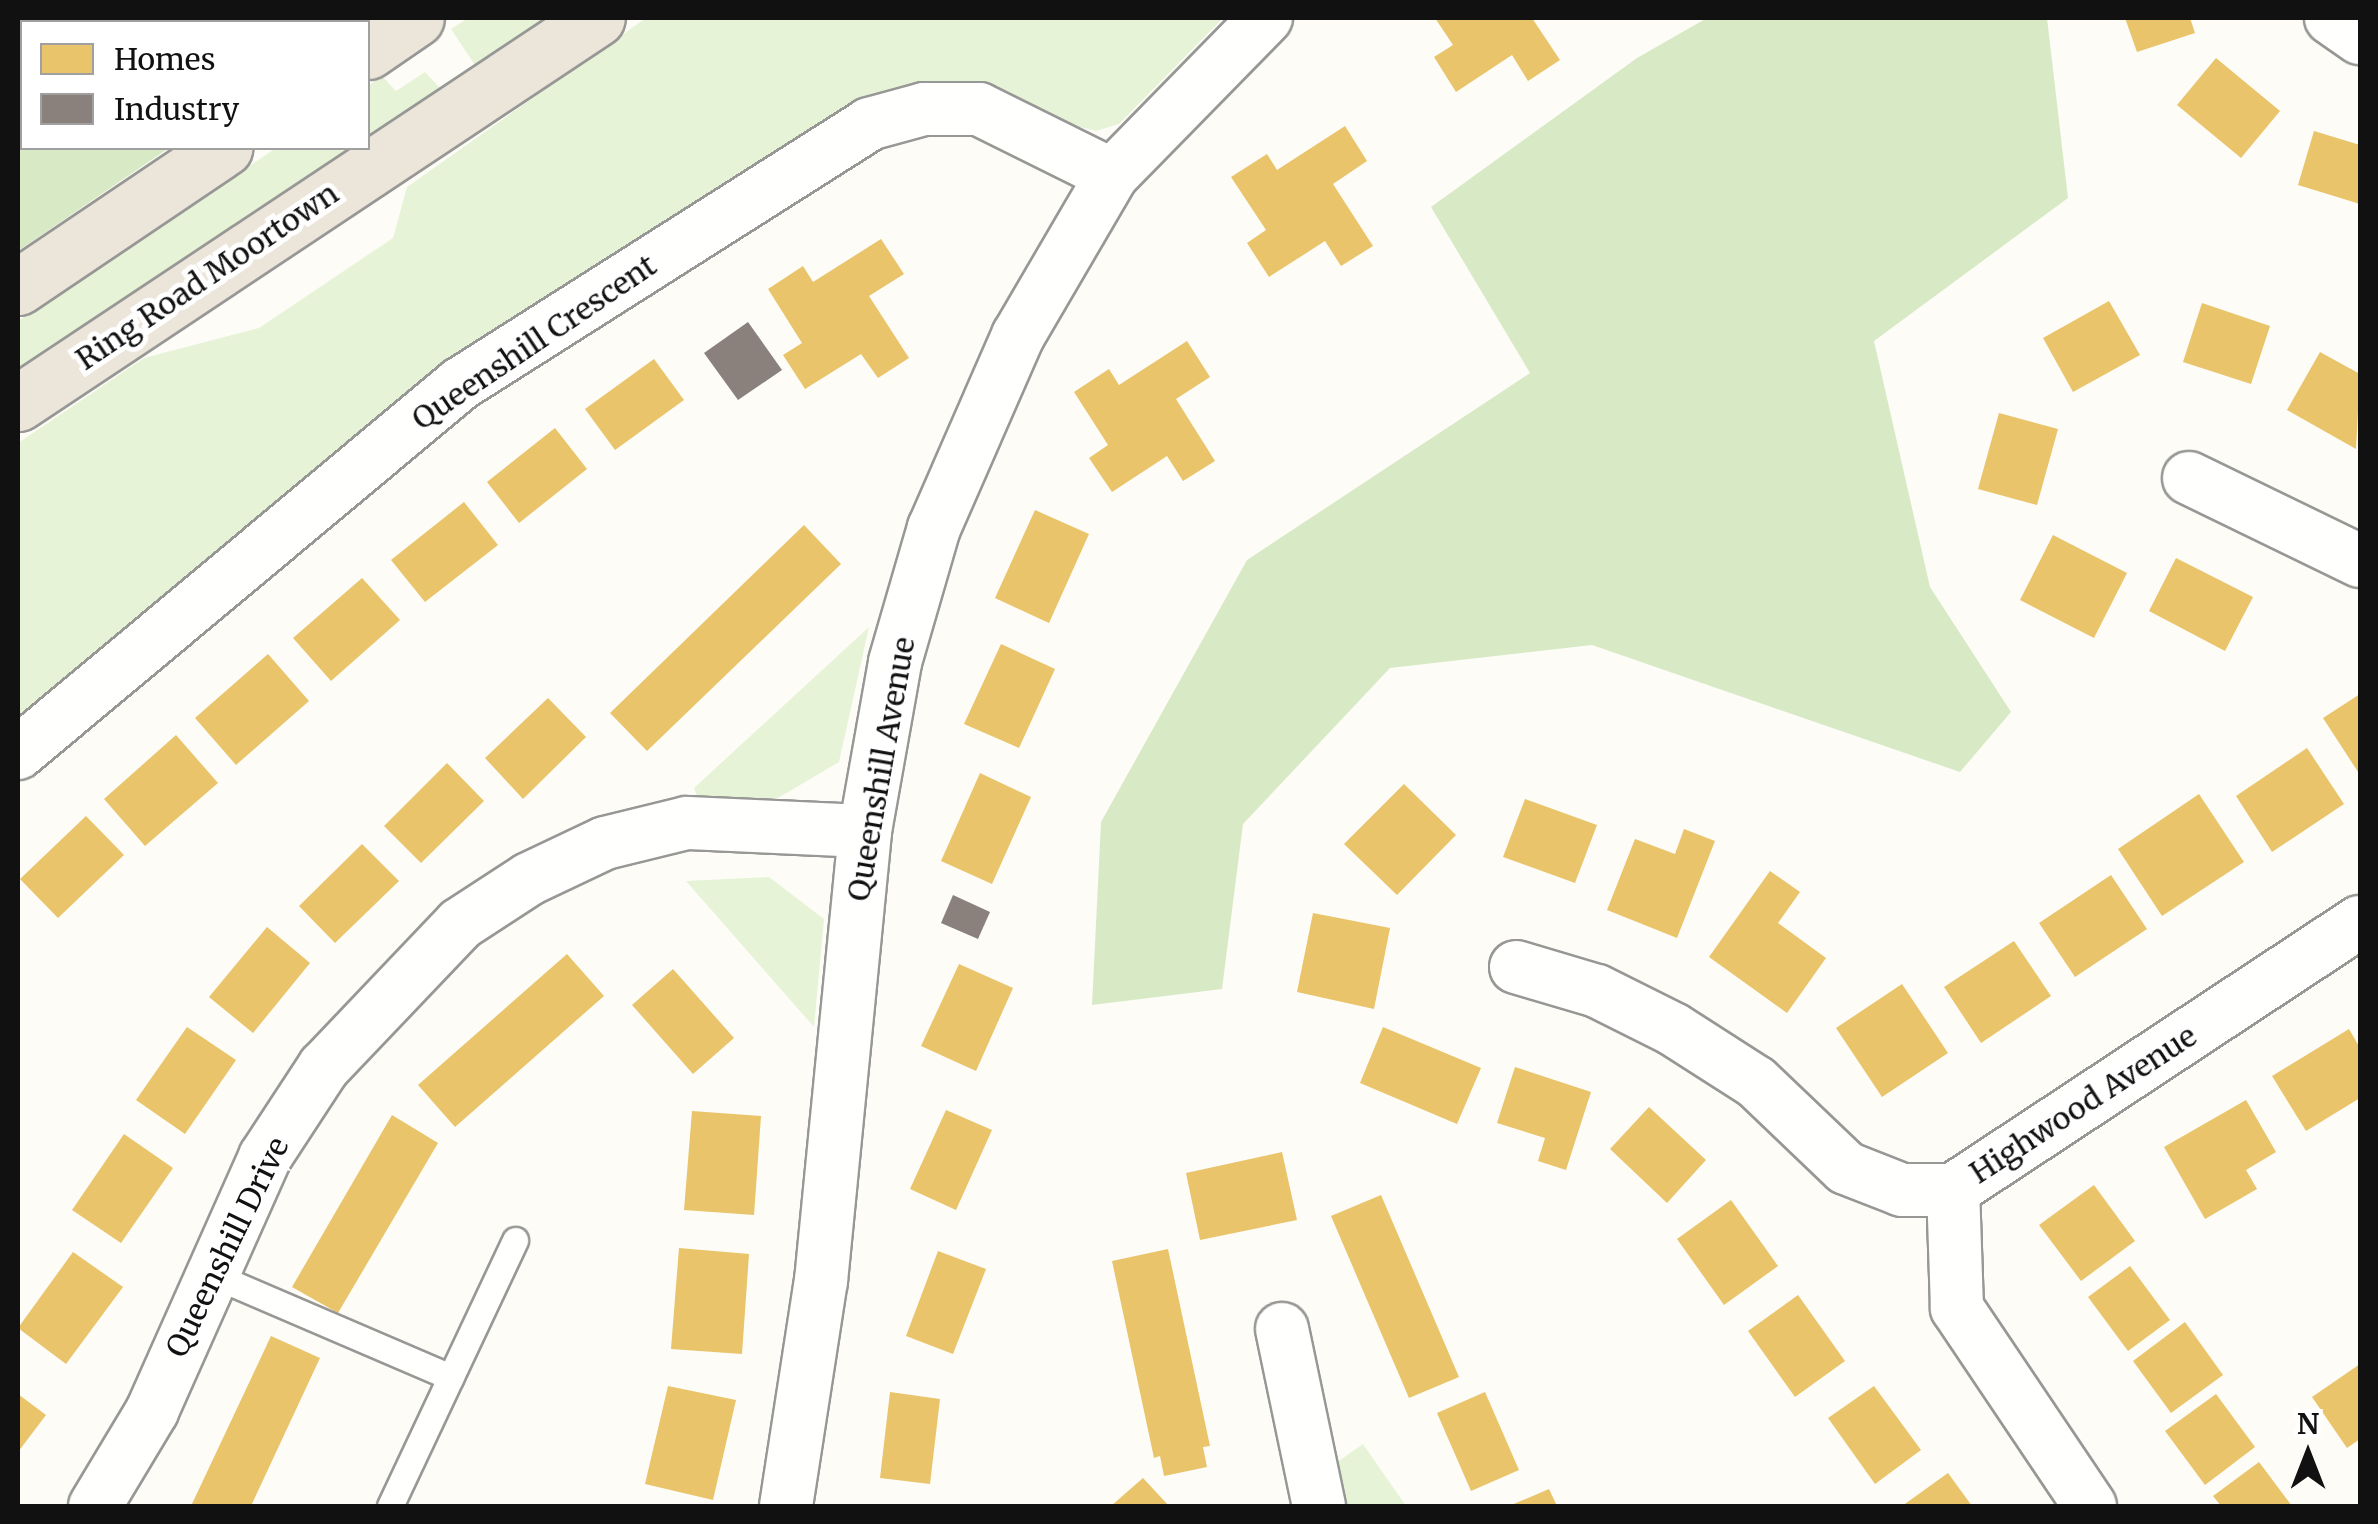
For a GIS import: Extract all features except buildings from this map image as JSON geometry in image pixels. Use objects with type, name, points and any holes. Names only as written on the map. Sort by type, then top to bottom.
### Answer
[{"type":"highway","points":[[370,49],[416,18]]},
{"type":"highway","name":"Ring Road Moortown","points":[[18,403],[597,18]]},
{"type":"highway","points":[[18,287],[221,150]]},
{"type":"street","name":"Queenshill Avenue","points":[[786,1506],[821,1280],[865,830],[894,662],[934,528],[1018,336],[1112,175],[1266,18]]},
{"type":"street","points":[[2331,18],[2360,38]]},
{"type":"street","name":"Queenshill Crescent","points":[[18,753],[460,384],[869,124],[924,109],[978,109],[1112,175]]},
{"type":"street","points":[[2189,478],[2360,561]]},
{"type":"street","name":"Queenshill Drive","points":[[94,1506],[152,1411],[208,1273],[265,1157],[324,1067],[460,924],[529,879],[605,843],[687,823],[865,830]]},
{"type":"street","name":"Highwood Avenue","points":[[2090,1506],[1957,1308],[1953,1190],[2360,922]]},
{"type":"street","points":[[1516,967],[1597,991],[1673,1029],[1756,1082],[1846,1168],[1902,1190],[1953,1190]]},
{"type":"street","points":[[1282,1329],[1319,1506]]},
{"type":"lane","points":[[390,1506],[515,1240]]},
{"type":"lane","points":[[208,1273],[451,1376]]},
{"type":"green space","points":[[18,18],[358,18],[20,20],[20,150],[166,150],[18,251]]},
{"type":"green space","points":[[468,18],[546,18],[475,65],[451,29]]},
{"type":"green space","points":[[646,18],[1223,18],[1119,124],[1096,131],[1068,124],[1005,90],[961,82],[904,87],[844,109],[729,179],[299,481],[18,731],[18,443],[144,358],[259,328],[393,238],[407,187]]},
{"type":"green space","points":[[1707,18],[2047,18],[2068,198],[1874,341],[1930,587],[2011,712],[1960,772],[1592,645],[1390,668],[1243,824],[1222,989],[1092,1005],[1101,822],[1247,560],[1530,373],[1431,207],[1637,58]]},
{"type":"green space","points":[[425,72],[440,88],[370,135],[370,85],[382,76],[396,91]]},
{"type":"green space","points":[[273,150],[347,150],[18,370],[18,321]]},
{"type":"green space","points":[[869,627],[839,762],[778,798],[698,798],[694,788]]},
{"type":"green space","points":[[769,877],[824,919],[814,1027],[686,881]]},
{"type":"green space","points":[[1363,1444],[1406,1506],[1339,1506],[1330,1467]]}]
